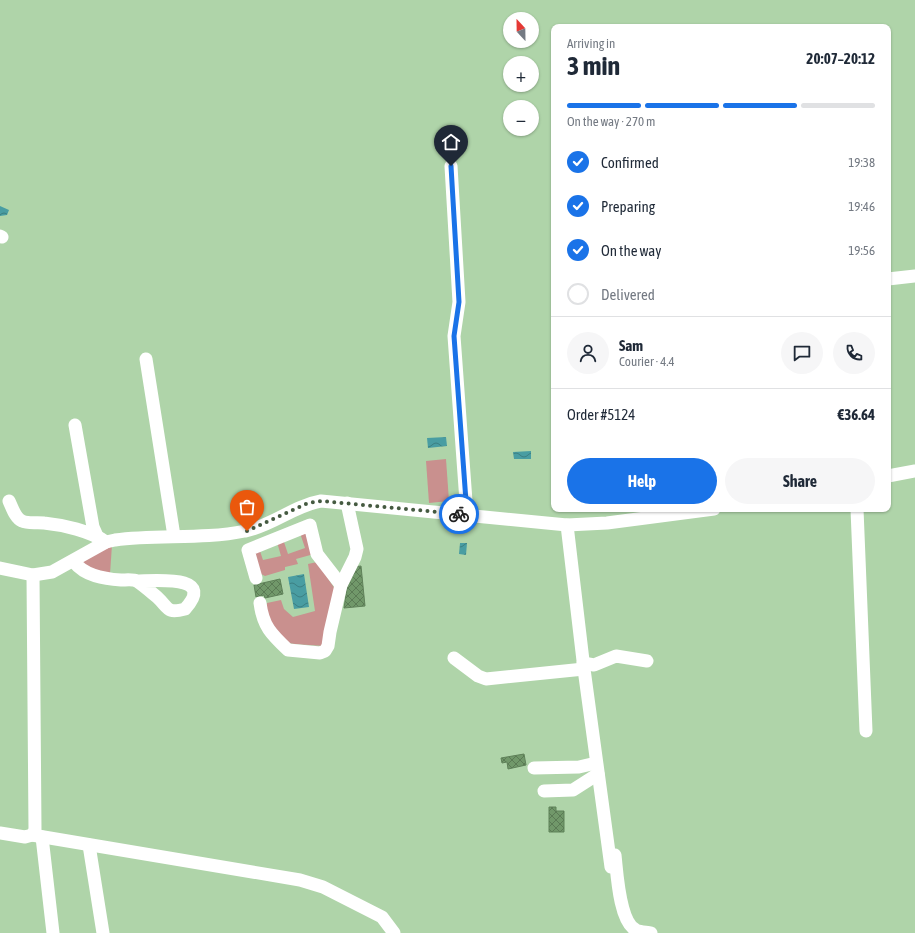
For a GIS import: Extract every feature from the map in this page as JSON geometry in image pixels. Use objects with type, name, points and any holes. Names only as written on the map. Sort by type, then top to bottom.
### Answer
[{"type":"street","points":[[451,166],[459,302],[454,336],[467,515]]},
{"type":"street","points":[[891,279],[915,276]]},
{"type":"street","points":[[146,359],[174,536]]},
{"type":"street","points":[[75,425],[93,527],[101,539]]},
{"type":"street","points":[[891,475],[915,471]]},
{"type":"street","points":[[9,501],[17,518],[23,522],[44,523],[101,539],[216,535],[247,531],[308,503],[321,501],[567,525],[607,523],[691,512]]},
{"type":"street","points":[[260,603],[262,617],[266,627],[288,650],[320,653],[325,651],[328,646],[341,585],[355,558],[356,549],[347,503]]},
{"type":"street","points":[[857,512],[866,731]]},
{"type":"street","points":[[256,578],[248,550],[310,525],[317,554],[341,585]]},
{"type":"street","points":[[567,525],[583,666],[610,867]]},
{"type":"street","points":[[0,568],[33,575],[52,572],[74,562],[101,539]]},
{"type":"street","points":[[74,562],[80,570],[88,573],[110,579],[136,581]]},
{"type":"street","points":[[33,575],[35,830],[53,933]]},
{"type":"street","points":[[454,658],[478,676],[486,679],[594,665],[616,656],[647,661]]},
{"type":"street","points":[[534,768],[579,767],[601,763],[624,913],[629,924],[636,930],[651,933]]},
{"type":"street","points":[[544,791],[573,790],[596,764]]},
{"type":"street","points":[[0,834],[25,837],[37,836],[300,880],[323,887],[382,917],[394,933]]},
{"type":"street","points":[[89,845],[103,933]]},
{"type":"shaded area","points":[[446,459],[449,501],[429,503],[426,461]]},
{"type":"shaded area","points":[[307,530],[314,554],[296,559],[298,564],[285,567],[285,570],[265,576],[261,574],[252,551],[259,548],[263,560],[281,556],[277,542],[283,539],[288,554],[305,548],[300,533]]},
{"type":"shaded area","points":[[112,545],[110,574],[101,574],[80,562]]},
{"type":"shaded area","points":[[317,562],[335,589],[322,646],[287,642],[278,635],[271,625],[267,614],[267,603],[281,600],[284,609],[293,617],[315,611],[308,564]]},
{"type":"water","points":[[0,206],[9,210],[7,215],[0,216]]},
{"type":"water","points":[[446,437],[447,446],[428,448],[427,438]]},
{"type":"water","points":[[531,451],[531,459],[514,459],[513,452]]},
{"type":"water","points":[[460,543],[467,543],[466,555],[459,554]]},
{"type":"water","points":[[304,574],[309,607],[294,609],[288,577]]},
{"type":"building","points":[[361,566],[365,606],[344,608],[348,582],[353,567]]},
{"type":"building","points":[[280,579],[283,594],[265,598],[264,595],[256,597],[254,585]]},
{"type":"building","points":[[524,754],[526,765],[508,769],[507,762],[502,763],[501,758]]},
{"type":"building","points":[[549,807],[556,807],[556,811],[564,811],[564,832],[549,832]]},
{"type":"way so far","points":[[247,531],[308,503],[321,501],[459,514]]},
{"type":"route","points":[[451,166],[459,302],[454,336],[467,515],[459,514]]}]
